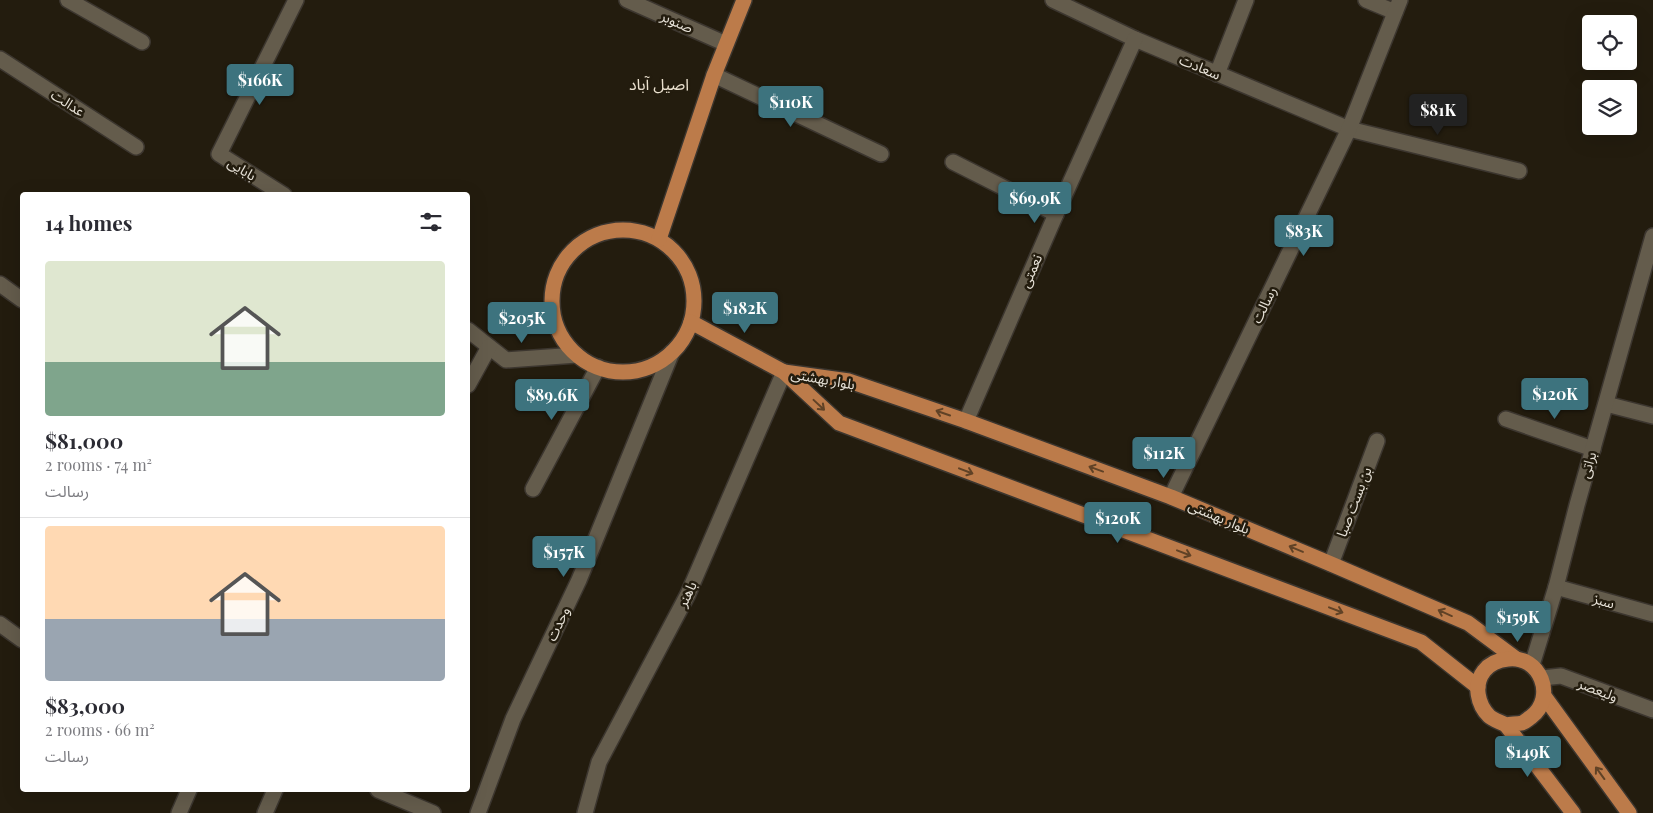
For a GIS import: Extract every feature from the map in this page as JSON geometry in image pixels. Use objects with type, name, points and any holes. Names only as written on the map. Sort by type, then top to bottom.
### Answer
[{"type":"main road","points":[[658,239],[714,75],[744,0]]},
{"type":"main road","points":[[613,230],[637,231],[658,239],[677,254],[689,275],[694,298],[692,322],[681,342],[665,359],[644,370],[620,372],[598,367],[577,355],[562,338],[554,316],[552,292],[559,270],[572,251],[591,237],[613,230]]},
{"type":"main road","points":[[692,322],[784,372]]},
{"type":"main road","name":"بلوار بهشتی","points":[[784,372],[849,382],[966,421],[1171,498],[1468,623],[1515,658]]},
{"type":"main road","name":"بلوار بهشتی","points":[[784,372],[839,423],[1421,642],[1478,687]]},
{"type":"main road","points":[[1574,813],[1506,725],[1490,718],[1480,704],[1478,687],[1484,671],[1498,660],[1515,658],[1532,665],[1542,678],[1544,696],[1629,813]]},
{"type":"main road","points":[[1506,725],[1524,723],[1537,712],[1544,696]]},
{"type":"street","points":[[68,0],[142,42]]},
{"type":"street","name":"بابایی","points":[[279,192],[219,154],[296,0]]},
{"type":"street","name":"صنوبر","points":[[627,0],[726,44]]},
{"type":"street","name":"سعادت","points":[[1052,0],[1135,39],[1349,129],[1519,171]]},
{"type":"street","points":[[1217,74],[1246,0]]},
{"type":"street","points":[[1366,0],[1398,6]]},
{"type":"street","name":"رسالت","points":[[1171,498],[1349,129],[1398,6]]},
{"type":"street","name":"نعمتی","points":[[966,421],[1135,39]]},
{"type":"street","name":"عدالت","points":[[0,58],[136,147]]},
{"type":"street","points":[[714,75],[881,154]]},
{"type":"street","points":[[953,162],[1056,214]]},
{"type":"street","name":"براتی","points":[[1532,665],[1556,586],[1653,236]]},
{"type":"street","points":[[0,284],[20,299]]},
{"type":"street","points":[[470,332],[506,360],[577,355]]},
{"type":"street","points":[[470,382],[489,347]]},
{"type":"street","name":"وحدت","points":[[478,813],[513,719],[580,580],[672,352]]},
{"type":"street","points":[[533,489],[598,367]]},
{"type":"street","name":"باهنر","points":[[585,813],[600,762],[688,594],[784,372]]},
{"type":"street","points":[[1606,404],[1653,416]]},
{"type":"street","points":[[1506,419],[1593,449]]},
{"type":"street","name":"بن بست صبا","points":[[1331,564],[1377,441]]},
{"type":"street","name":"سبز","points":[[1556,586],[1653,614]]},
{"type":"street","points":[[0,624],[20,639]]},
{"type":"street","name":"ولیعصر","points":[[1542,678],[1561,676],[1653,710]]},
{"type":"street","points":[[179,813],[188,792]]},
{"type":"street","points":[[265,813],[274,792]]},
{"type":"street","points":[[397,794],[408,808],[433,813]]},
{"type":"district","name":"اصیل آباد","points":[[659,84]]}]
